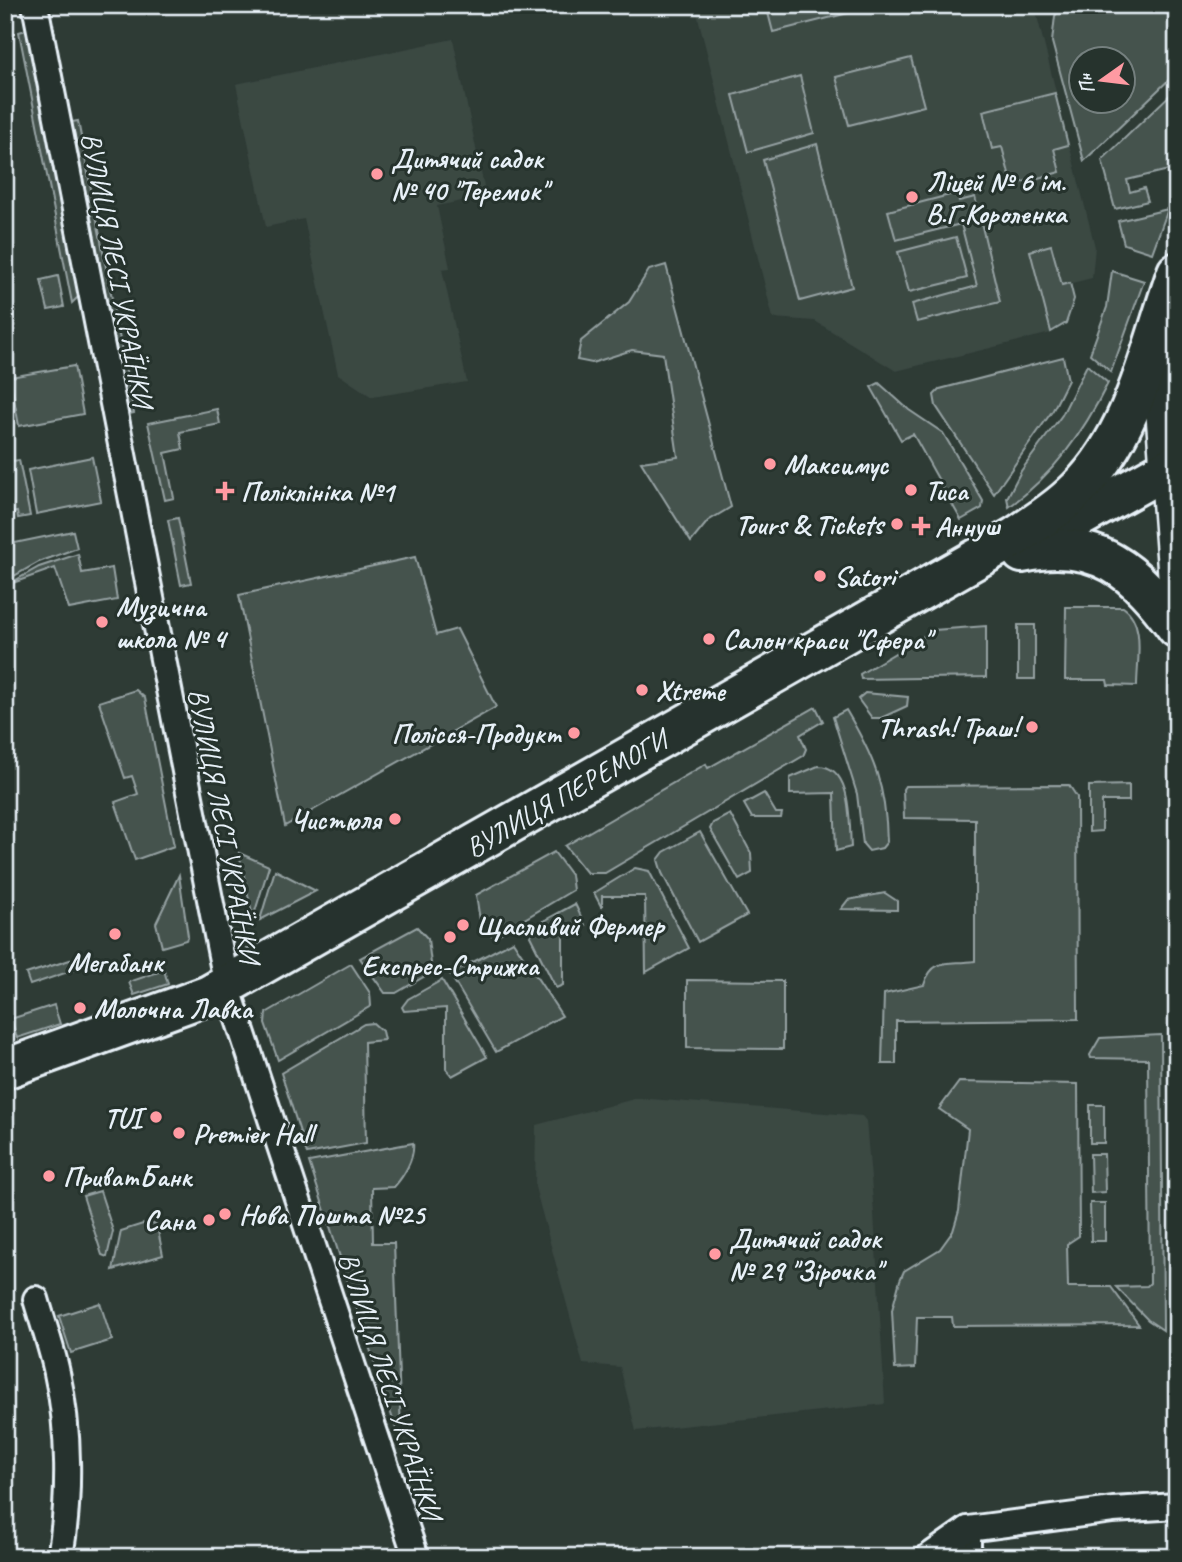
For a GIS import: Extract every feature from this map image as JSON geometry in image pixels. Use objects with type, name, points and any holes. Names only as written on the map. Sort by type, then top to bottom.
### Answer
[{"type":"main road","name":"ВУЛИЦЯ ПЕРЕМОГИ","points":[[5,1082],[201,1014],[229,993],[1015,537],[1056,510],[1102,461],[1122,427],[1172,325]]},
{"type":"main road","points":[[1026,547],[1172,466]]},
{"type":"main road","name":"ВУЛИЦЯ ПЕРЕМОГИ","points":[[5,1069],[229,993],[1026,547]]},
{"type":"main road","points":[[1026,547],[1067,550],[1114,563],[1150,591],[1177,628]]},
{"type":"street","name":"ВУЛИЦЯ ЛЕСІ УКРАЇНКИ","points":[[35,5],[229,993],[416,1557]]},
{"type":"street","points":[[1172,325],[1172,466],[1177,588]]},
{"type":"street","name":"ВУЛИЦЯ ПЕРЕМОГИ","points":[[1026,547],[1069,517],[1110,474],[1140,423],[1172,325]]},
{"type":"street","points":[[37,1299],[57,1373],[64,1414],[64,1535],[60,1557]]},
{"type":"street","points":[[929,1557],[968,1530],[1114,1510],[1177,1506]]},
{"type":"street","points":[[968,1530],[968,1557]]},
{"type":"shaded area","name":"Ліцей № 6 ім. В.Г.Короленка","points":[[695,5],[1031,5],[1036,12],[1095,247],[1092,278],[1072,283],[1073,308],[1066,323],[1051,333],[896,371],[815,321],[773,318]]},
{"type":"shaded area","points":[[766,5],[880,5],[773,32]]},
{"type":"shaded area","points":[[1063,5],[1177,5],[1177,72],[1136,111],[1136,46],[1066,46],[1066,94],[1052,42],[1055,16]]},
{"type":"shaded area","points":[[26,30],[78,290],[78,297],[72,303],[19,32]]},
{"type":"shaded area","points":[[453,39],[486,196],[437,206],[450,268],[442,269],[467,382],[372,397],[338,374],[304,219],[266,227],[236,84]]},
{"type":"shaded area","points":[[911,58],[924,106],[849,125],[836,77]]},
{"type":"shaded area","points":[[800,76],[814,133],[748,152],[733,95]]},
{"type":"shaded area","points":[[1177,88],[1177,168],[1127,180],[1130,192],[1144,188],[1148,201],[1115,209],[1102,160]]},
{"type":"shaded area","points":[[1055,93],[1068,145],[1054,149],[1060,172],[1012,185],[1002,147],[992,149],[983,111]]},
{"type":"shaded area","points":[[1072,116],[1131,116],[1084,161]]},
{"type":"shaded area","points":[[78,121],[134,413],[129,414],[72,122]]},
{"type":"shaded area","points":[[817,144],[852,287],[800,301],[763,160]]},
{"type":"shaded area","points":[[957,193],[959,201],[975,197],[1000,302],[917,322],[912,304],[977,286],[961,224],[896,240],[888,211]]},
{"type":"shaded area","points":[[1168,209],[1152,253],[1124,244],[1118,221]]},
{"type":"shaded area","points":[[956,237],[967,278],[909,292],[898,252]]},
{"type":"shaded area","points":[[1051,245],[1062,285],[1070,283],[1074,299],[1066,323],[1051,332],[1030,251]]},
{"type":"shaded area","points":[[666,265],[731,507],[708,521],[691,542],[641,462],[678,457],[663,354],[632,350],[592,363],[577,360],[581,341],[629,302],[649,270]]},
{"type":"shaded area","points":[[1112,271],[1144,281],[1111,372],[1090,354],[1107,307]]},
{"type":"shaded area","points":[[58,276],[64,307],[48,310],[41,280]]},
{"type":"shaded area","points":[[1063,357],[1068,380],[1053,410],[994,494],[936,406],[934,395],[940,389]]},
{"type":"shaded area","points":[[1087,365],[1108,383],[1078,436],[1040,481],[1009,507],[1007,498],[1021,471],[1062,415]]},
{"type":"shaded area","points":[[74,366],[83,414],[19,426],[10,377]]},
{"type":"shaded area","points":[[879,383],[909,410],[943,433],[983,501],[982,508],[961,520],[913,434],[901,440],[871,387]]},
{"type":"shaded area","points":[[217,409],[220,424],[180,432],[183,449],[165,453],[174,498],[165,500],[148,423]]},
{"type":"shaded area","points":[[92,457],[101,501],[36,514],[28,470]]},
{"type":"shaded area","points":[[19,460],[30,516],[18,518],[17,512],[12,513],[5,462]]},
{"type":"shaded area","points":[[178,518],[191,583],[181,585],[168,520]]},
{"type":"shaded area","points":[[73,531],[77,548],[39,562],[5,581],[5,545]]},
{"type":"shaded area","points":[[78,554],[82,573],[112,568],[117,600],[69,609],[55,568],[7,585],[39,567]]},
{"type":"shaded area","points":[[415,557],[436,635],[457,629],[496,707],[285,826],[239,595]]},
{"type":"shaded area","points":[[1066,607],[1123,607],[1130,614],[1138,632],[1137,686],[1108,685],[1107,680],[1065,680]]},
{"type":"shaded area","points":[[1018,625],[1035,625],[1035,679],[1018,679]]},
{"type":"shaded area","points":[[986,626],[986,677],[861,679],[860,674],[934,630]]},
{"type":"shaded area","points":[[136,690],[145,698],[174,846],[135,860],[115,802],[138,794],[132,776],[125,778],[99,702]]},
{"type":"shaded area","points":[[865,693],[908,697],[907,706],[881,718],[872,718],[858,699]]},
{"type":"shaded area","points":[[816,707],[823,721],[800,735],[806,749],[803,756],[605,873],[587,873],[565,846],[706,764],[708,768]]},
{"type":"shaded area","points":[[846,710],[871,758],[884,804],[887,842],[882,848],[869,851],[863,844],[857,794],[833,717]]},
{"type":"shaded area","points":[[818,766],[829,768],[838,775],[843,785],[849,811],[851,847],[836,851],[834,793],[790,794],[790,778]]},
{"type":"shaded area","points":[[1069,785],[1077,797],[1078,1019],[896,1021],[896,1064],[882,1064],[884,994],[924,985],[937,966],[975,961],[975,819],[904,818],[905,786]]},
{"type":"shaded area","points":[[1129,785],[1129,801],[1102,801],[1102,831],[1089,832],[1089,786]]},
{"type":"shaded area","points":[[764,793],[776,813],[782,813],[781,818],[752,818],[744,804]]},
{"type":"shaded area","points":[[730,814],[751,853],[752,873],[739,880],[710,829],[713,823]]},
{"type":"shaded area","points":[[700,832],[747,915],[698,942],[662,873],[658,860],[664,852]]},
{"type":"shaded area","points":[[554,852],[571,875],[573,890],[496,936],[482,933],[476,895]]},
{"type":"shaded area","points":[[239,853],[269,866],[253,918]]},
{"type":"shaded area","points":[[635,868],[649,871],[689,948],[646,972],[645,896],[602,896],[602,908],[594,893]]},
{"type":"shaded area","points":[[275,870],[316,891],[260,920]]},
{"type":"shaded area","points":[[179,875],[188,936],[186,940],[162,947],[156,923]]},
{"type":"shaded area","points":[[885,893],[897,901],[897,910],[841,909],[848,900]]},
{"type":"shaded area","points":[[575,904],[585,925],[563,926],[563,985],[556,988],[530,936],[538,924]]},
{"type":"shaded area","points":[[417,927],[428,939],[432,972],[396,993],[385,993],[360,958]]},
{"type":"shaded area","points":[[513,941],[562,1016],[496,1052],[450,974]]},
{"type":"shaded area","points":[[73,959],[77,969],[30,985],[26,974]]},
{"type":"shaded area","points":[[351,964],[370,993],[371,1006],[278,1060],[265,1023],[266,1013]]},
{"type":"shaded area","points":[[164,970],[168,984],[134,995],[129,982]]},
{"type":"shaded area","points":[[442,980],[487,1057],[452,1076],[446,1069],[446,1008],[404,1011],[402,1007],[408,999]]},
{"type":"shaded area","points":[[687,980],[783,981],[783,1049],[687,1048]]},
{"type":"shaded area","points":[[54,1005],[60,1024],[17,1038],[11,1019]]},
{"type":"shaded area","points":[[373,1023],[382,1031],[384,1040],[364,1042],[366,1143],[307,1154],[281,1073],[364,1024]]},
{"type":"shaded area","points":[[1161,1035],[1163,1330],[1148,1320],[1116,1287],[1147,1286],[1150,1283],[1148,1059],[1091,1058],[1090,1055],[1100,1038]]},
{"type":"shaded area","points":[[959,1082],[1078,1084],[1079,1236],[1067,1244],[1068,1287],[1111,1287],[1139,1325],[953,1326],[952,1317],[917,1317],[915,1368],[895,1369],[892,1310],[900,1280],[904,1271],[940,1249],[953,1231],[959,1211],[968,1129],[939,1109]]},
{"type":"shaded area","name":"Дитячий садок № 29 \"Зірочка\"","points":[[638,1098],[862,1116],[866,1121],[874,1213],[885,1404],[636,1431],[620,1367],[583,1364],[535,1187],[536,1125]]},
{"type":"shaded area","points":[[1090,1105],[1104,1105],[1104,1143],[1090,1143]]},
{"type":"shaded area","points":[[413,1143],[408,1166],[394,1187],[372,1188],[373,1243],[394,1243],[401,1432],[398,1435],[309,1162]]},
{"type":"shaded area","points":[[1090,1154],[1104,1154],[1105,1192],[1091,1193]]},
{"type":"shaded area","points":[[100,1191],[113,1231],[107,1257],[102,1255],[83,1196]]},
{"type":"shaded area","points":[[1090,1203],[1105,1203],[1105,1241],[1091,1241]]},
{"type":"shaded area","points":[[149,1222],[157,1226],[163,1255],[113,1270],[121,1231]]},
{"type":"shaded area","points":[[100,1303],[112,1340],[71,1353],[59,1316]]},
{"type":"place","name":"Дитячий садок № 40 \"Теремок\"","points":[[377,174]]},
{"type":"place","name":"Ліцей № 6 ім. В.Г.Короленка","points":[[912,197]]},
{"type":"place","name":"Максимус","points":[[770,464]]},
{"type":"place","name":"Тиса","points":[[911,490]]},
{"type":"place","name":"Поліклініка №1","points":[[225,491]]},
{"type":"place","name":"Tours & Tickets","points":[[897,524]]},
{"type":"place","name":"Аннуш","points":[[921,526]]},
{"type":"place","name":"Satori","points":[[820,576]]},
{"type":"place","name":"Музична школа № 4","points":[[102,622]]},
{"type":"place","name":"Салон краси \"Сфера\"","points":[[709,639]]},
{"type":"place","name":"Xtreme","points":[[642,690]]},
{"type":"place","name":"Thrash! Траш!","points":[[1032,727]]},
{"type":"place","name":"Полісся-Продукт","points":[[574,733]]},
{"type":"place","name":"Чистюля","points":[[395,819]]},
{"type":"place","name":"Щасливий Фермер","points":[[463,925]]},
{"type":"place","name":"Мегабанк","points":[[115,934]]},
{"type":"place","name":"Експрес-Стрижка","points":[[450,937]]},
{"type":"place","name":"Молочна Лавка","points":[[80,1008]]},
{"type":"place","name":"TUI","points":[[156,1117]]},
{"type":"place","name":"Premier Hall","points":[[179,1133]]},
{"type":"place","name":"ПриватБанк","points":[[49,1176]]},
{"type":"place","name":"Нова Пошта №25","points":[[225,1214]]},
{"type":"place","name":"Сана","points":[[209,1220]]},
{"type":"place","name":"Дитячий садок № 29 \"Зірочка\"","points":[[715,1254]]}]
